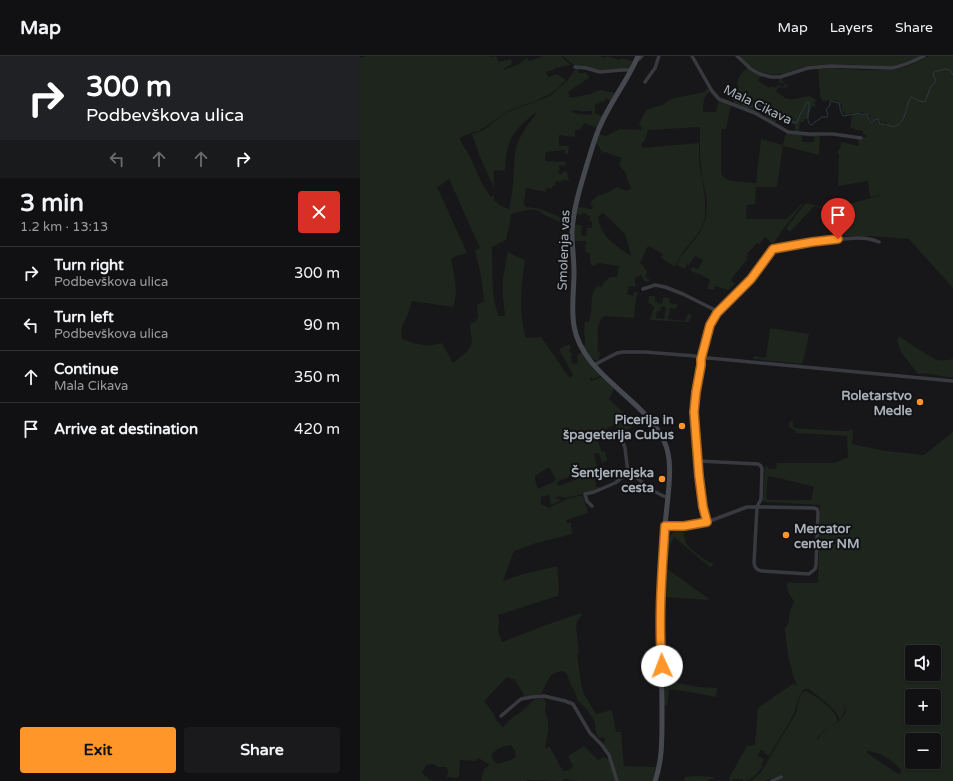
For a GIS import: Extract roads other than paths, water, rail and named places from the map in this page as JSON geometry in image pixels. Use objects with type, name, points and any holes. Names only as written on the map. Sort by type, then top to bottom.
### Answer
[{"type":"main road","name":"Smolenja vas","points":[[594,364],[582,349],[577,339],[573,317],[574,272],[572,234],[574,216],[578,195],[599,127],[636,59]]},
{"type":"main road","points":[[594,364],[613,385],[649,418],[661,435],[666,446],[668,459],[668,498],[662,556],[661,600],[662,739],[660,761],[655,781]]},
{"type":"street","name":"Smolenja vas","points":[[636,59],[639,59],[642,56]]},
{"type":"street","points":[[645,82],[655,68],[659,56]]},
{"type":"street","name":"Mala Cikava","points":[[692,56],[712,91],[719,99],[755,113],[788,132],[833,134],[861,138]]},
{"type":"street","points":[[737,56],[747,66],[760,74],[771,77],[780,77],[808,68],[830,66],[899,67],[924,56]]},
{"type":"street","points":[[575,67],[600,72],[631,70]]},
{"type":"street","points":[[707,522],[703,507],[694,412],[701,359],[710,325],[717,313],[747,283],[773,249],[812,242],[856,237],[873,239],[879,242]]},
{"type":"street","points":[[643,289],[655,285],[670,289],[713,309],[717,313]]},
{"type":"street","points":[[594,364],[617,353],[645,352],[695,356],[701,359],[709,358],[953,381]]},
{"type":"street","points":[[621,436],[625,448],[628,473]]},
{"type":"street","points":[[665,526],[684,526],[707,522],[747,507],[757,507],[814,508],[817,509],[818,512],[815,569],[809,574],[761,571],[756,569],[754,563],[757,507],[760,499],[761,466],[758,464],[698,461]]},
{"type":"street","points":[[628,473],[652,490],[668,498]]},
{"type":"street","points":[[592,506],[587,501],[585,494],[594,492],[615,483],[628,473]]},
{"type":"street","points":[[501,716],[522,699],[532,697],[544,696],[565,700],[573,704],[590,732],[609,755],[617,781]]},
{"type":"street","points":[[772,781],[781,777]]},
{"type":"waterway","points":[[736,100],[747,107],[762,105],[774,113],[790,116],[791,121],[797,123],[807,102],[809,102],[808,121],[809,124],[812,125],[822,117],[827,117],[828,114],[826,110],[830,105],[830,101],[832,101],[839,103],[843,116],[860,113],[862,115],[866,114],[871,123],[878,119],[880,124],[896,126],[902,121],[911,97],[925,102],[930,88],[936,81],[933,74],[934,72],[945,69],[950,70],[953,75]]},
{"type":"place","name":"Roletarstvo Medle","points":[[920,402]]},
{"type":"place","name":"Picerija in špageterija Cubus","points":[[682,426]]},
{"type":"place","name":"Šentjernejska cesta","points":[[662,479]]},
{"type":"place","name":"Mercator center NM","points":[[786,535]]}]
